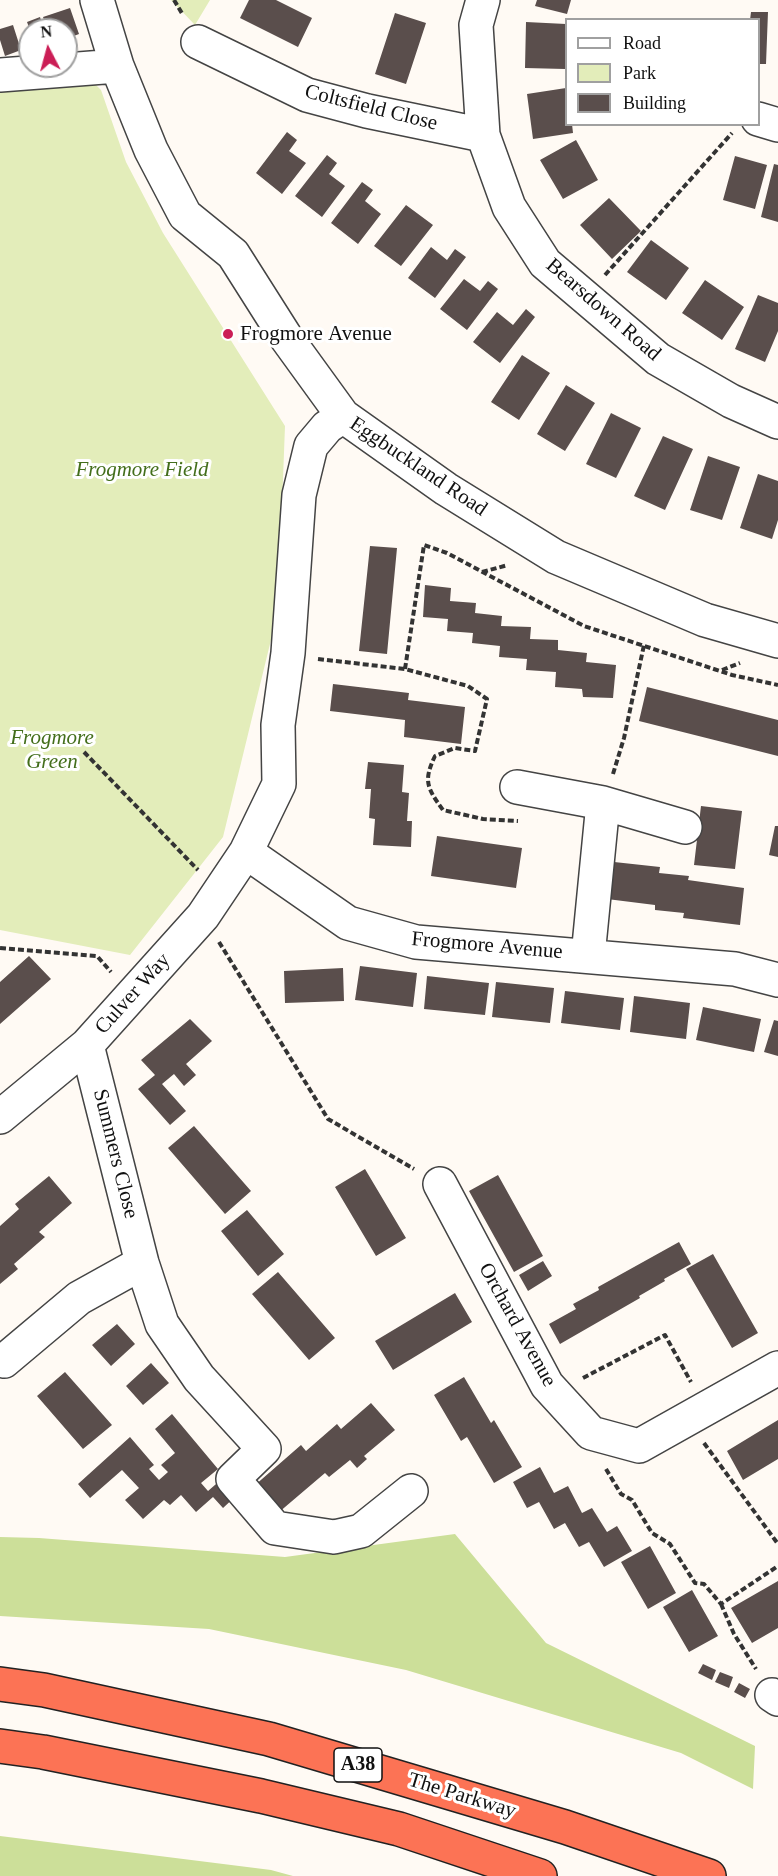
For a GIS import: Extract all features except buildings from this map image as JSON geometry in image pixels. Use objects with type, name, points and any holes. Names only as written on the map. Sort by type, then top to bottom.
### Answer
[{"type":"highway","name":"The Parkway","points":[[0,1684],[44,1690],[269,1739],[564,1827],[709,1876]]},
{"type":"highway","name":"A38","points":[[0,1746],[43,1752],[261,1796],[399,1829],[540,1876]]},
{"type":"street","name":"Eggbuckland Road","points":[[98,0],[117,66],[151,150],[185,214],[233,254],[285,336],[343,416],[446,489],[556,557],[705,620],[778,641]]},
{"type":"street","name":"Bearsdown Road","points":[[483,0],[476,25],[483,135],[509,207],[545,263],[658,359],[731,401],[778,422]]},
{"type":"street","name":"Coltsfield Close","points":[[198,42],[307,94],[367,111],[483,135]]},
{"type":"street","points":[[0,75],[117,66]]},
{"type":"street","points":[[760,119],[778,125]]},
{"type":"street","points":[[246,852],[279,784],[278,725],[288,653],[299,495],[311,446],[327,427],[343,416]]},
{"type":"street","points":[[517,787],[603,803],[685,827]]},
{"type":"street","points":[[588,956],[603,803]]},
{"type":"street","name":"Culver Way","points":[[0,1117],[87,1045],[211,904],[246,852]]},
{"type":"street","name":"Frogmore Avenue","points":[[246,852],[348,923],[416,942],[735,969],[778,980]]},
{"type":"street","name":"Summers Close","points":[[87,1045],[142,1263],[162,1324],[198,1378],[264,1449],[233,1479],[275,1528],[334,1537],[361,1531],[411,1491]]},
{"type":"street","name":"Orchard Avenue","points":[[440,1184],[547,1384],[591,1433],[639,1446],[778,1368]]},
{"type":"street","points":[[0,1360],[3,1361],[79,1298],[142,1263]]},
{"type":"path","points":[[584,297],[737,126]]},
{"type":"path","points":[[405,669],[424,546],[447,553],[584,626],[732,675],[778,685]]},
{"type":"path","points":[[603,803],[624,738],[644,645]]},
{"type":"path","points":[[288,653],[331,662],[405,669],[468,687],[487,699],[475,751],[455,748],[435,756],[427,772],[430,793],[443,810],[483,819],[530,822]]},
{"type":"path","points":[[84,752],[211,904],[328,1119],[440,1184]]},
{"type":"path","points":[[0,948],[97,956],[124,986],[134,993]]},
{"type":"path","points":[[555,1393],[665,1335],[698,1413],[701,1439],[778,1544]]},
{"type":"path","points":[[601,1436],[606,1470],[621,1494],[632,1500],[652,1533],[670,1544],[695,1583],[704,1584],[721,1604],[734,1634],[775,1697]]},
{"type":"path","points":[[721,1604],[778,1566]]},
{"type":"green space","points":[[171,0],[210,0],[195,25]]},
{"type":"green space","name":"Frogmore Field","points":[[94,83],[101,90],[126,162],[163,233],[285,426],[278,611],[223,837],[130,955],[0,930],[0,87]]},
{"type":"green space","points":[[455,1534],[546,1643],[755,1746],[753,1789],[681,1753],[406,1670],[209,1629],[0,1616],[0,1537],[285,1557]]},
{"type":"green space","points":[[0,1836],[271,1870],[293,1876],[0,1876]]},
{"type":"place","name":"Frogmore Avenue","points":[[228,334]]},
{"type":"park label","name":"Frogmore Green","points":[[52,750]]}]
